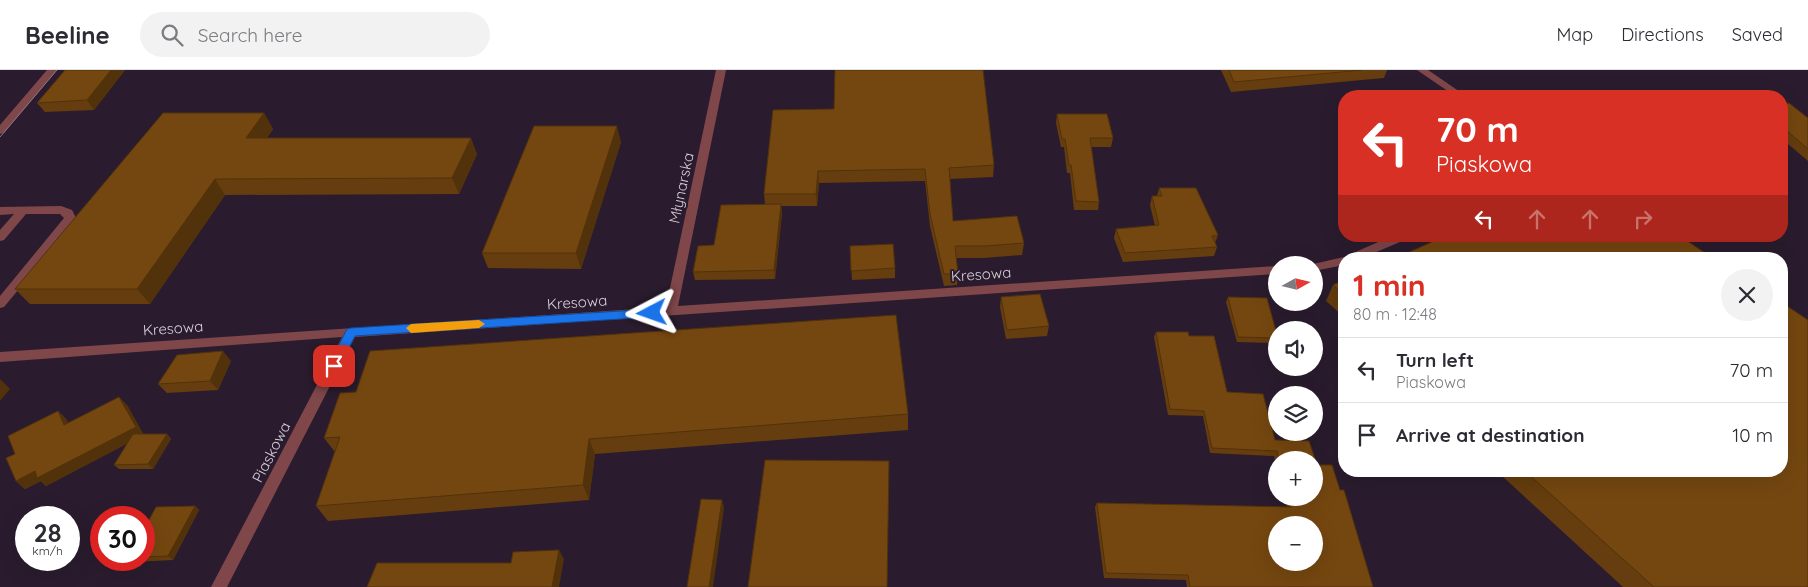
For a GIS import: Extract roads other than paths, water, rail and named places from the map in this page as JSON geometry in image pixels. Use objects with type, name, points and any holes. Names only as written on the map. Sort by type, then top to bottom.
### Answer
[{"type":"street","points":[[0,131],[52,70]]},
{"type":"street","name":"Młynarska","points":[[671,312],[722,70]]},
{"type":"street","points":[[1422,70],[1452,90]]},
{"type":"street","points":[[0,210],[61,210],[68,213],[70,218],[68,224],[0,304]]},
{"type":"street","points":[[0,237],[24,210]]},
{"type":"street","points":[[1365,252],[1389,242]]},
{"type":"street","points":[[1323,265],[1338,262]]},
{"type":"street","name":"Kresowa","points":[[0,357],[1268,271]]},
{"type":"street","name":"Piaskowa","points":[[220,587],[351,332]]},
{"type":"tram line","points":[[0,137],[57,70]]}]
